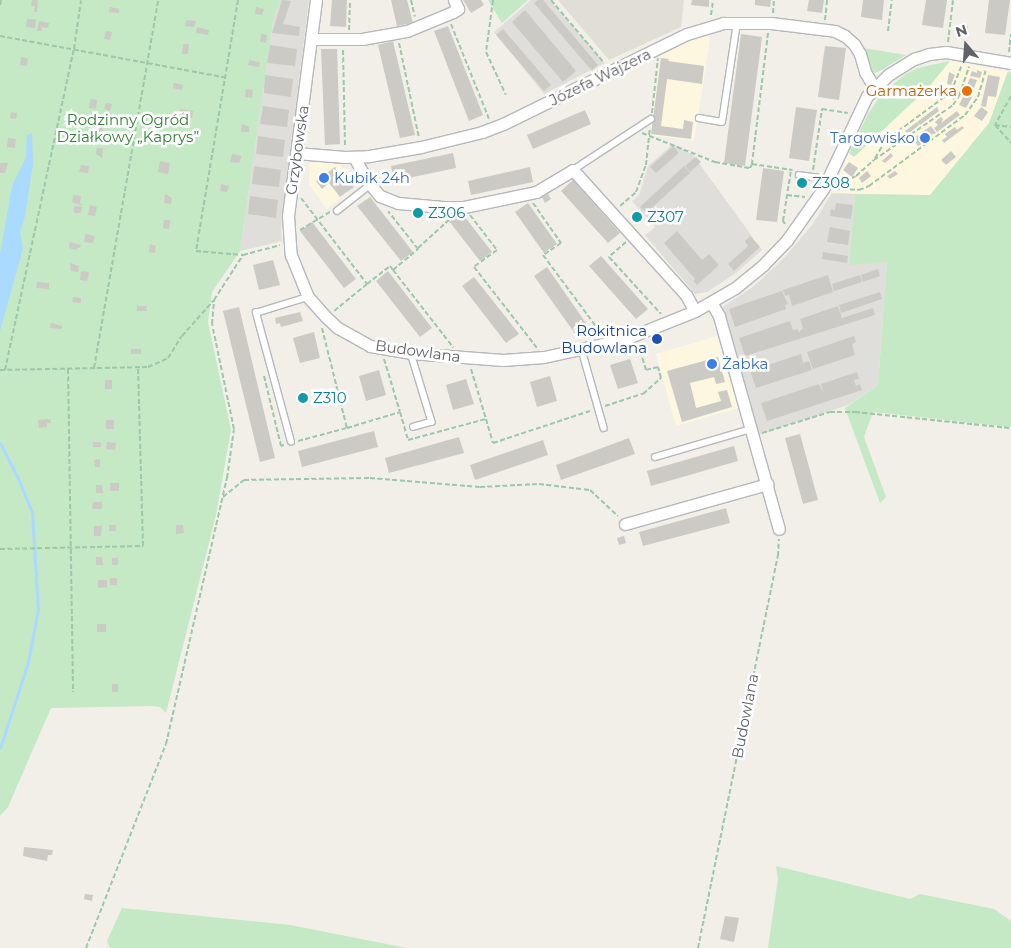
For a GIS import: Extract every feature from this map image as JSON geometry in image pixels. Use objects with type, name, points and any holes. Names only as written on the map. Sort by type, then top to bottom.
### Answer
[{"type":"street","name":"Grzybowska","points":[[308,297],[295,267],[288,240],[292,186],[316,0]]},
{"type":"street","points":[[312,39],[345,40],[418,28],[458,9],[454,0]]},
{"type":"street","name":"Józefa Wajzera","points":[[296,153],[349,157],[421,147],[493,128],[710,25],[737,22],[789,25],[835,31],[845,36],[860,54],[865,72],[874,87]]},
{"type":"street","name":"Budowlana","points":[[308,297],[326,317],[354,338],[385,350],[411,353],[503,360],[544,357],[582,350],[639,334],[695,311],[735,288],[763,265],[791,235],[829,182],[857,113],[874,87],[901,66],[929,54],[946,52],[1010,59]]},
{"type":"street","points":[[349,157],[380,196],[398,203],[464,207],[528,194],[545,188],[573,170],[686,294],[695,311]]},
{"type":"street","points":[[711,302],[719,316],[779,529]]},
{"type":"street","points":[[625,524],[767,484]]},
{"type":"lane","points":[[699,118],[722,122],[737,22]]},
{"type":"lane","points":[[573,170],[651,119]]},
{"type":"lane","points":[[799,173],[829,182]]},
{"type":"lane","points":[[337,211],[370,185]]},
{"type":"lane","points":[[291,442],[256,313],[308,297]]},
{"type":"lane","points":[[582,350],[604,428]]},
{"type":"lane","points":[[411,353],[432,422],[414,427]]},
{"type":"lane","points":[[655,456],[752,432]]},
{"type":"path","points":[[0,5],[1,0]]},
{"type":"path","points":[[5,370],[74,49],[82,0]]},
{"type":"path","points":[[94,368],[158,0]]},
{"type":"path","points":[[238,0],[196,251],[243,255],[288,240],[326,212],[337,211]]},
{"type":"path","points":[[349,157],[345,40],[350,0]]},
{"type":"path","points":[[411,0],[418,28]]},
{"type":"path","points":[[493,0],[486,52],[506,95]]},
{"type":"path","points":[[550,0],[611,71]]},
{"type":"path","points":[[710,25],[713,0]]},
{"type":"path","points":[[772,18],[774,0]]},
{"type":"path","points":[[824,23],[827,0]]},
{"type":"path","points":[[888,31],[892,0]]},
{"type":"path","points":[[948,42],[953,0]]},
{"type":"path","points":[[448,15],[493,128]]},
{"type":"path","points":[[634,129],[715,162],[750,168],[769,28]]},
{"type":"path","points":[[396,33],[421,147]]},
{"type":"path","points":[[1010,59],[1011,34]]},
{"type":"path","points":[[0,36],[224,77]]},
{"type":"path","points":[[612,212],[636,192],[646,165],[659,54],[656,49]]},
{"type":"path","points":[[874,160],[886,140],[951,92],[963,61]]},
{"type":"path","points":[[829,182],[852,178],[874,160],[953,104],[960,96],[971,62]]},
{"type":"path","points":[[829,182],[859,190],[869,186],[965,114],[978,97],[987,66]]},
{"type":"path","points":[[995,125],[1011,96]]},
{"type":"path","points":[[813,174],[822,109],[848,113]]},
{"type":"path","points":[[995,125],[1011,127]]},
{"type":"path","points":[[995,125],[1011,142]]},
{"type":"path","points":[[752,164],[799,173]]},
{"type":"path","points":[[791,170],[783,221],[791,235]]},
{"type":"path","points":[[292,186],[367,284]]},
{"type":"path","points":[[528,194],[561,243],[543,255],[603,337]]},
{"type":"path","points":[[787,195],[808,197]]},
{"type":"path","points":[[380,196],[383,204],[418,248]]},
{"type":"path","points":[[393,270],[464,207],[497,250],[474,267],[544,357]]},
{"type":"path","points":[[634,236],[609,257],[663,316]]},
{"type":"path","points":[[0,370],[138,368],[148,367],[168,358],[182,336],[214,300],[243,255]]},
{"type":"path","points":[[400,412],[347,428],[322,328],[326,317],[390,266],[464,358],[493,443],[643,394],[661,378],[658,367],[646,370],[637,343]]},
{"type":"path","points":[[86,948],[166,744],[223,497],[234,429],[212,324],[214,300]]},
{"type":"path","points":[[385,350],[384,357],[408,440],[486,419]]},
{"type":"path","points":[[0,550],[143,546],[138,368]]},
{"type":"path","points":[[68,369],[73,692]]},
{"type":"path","points":[[752,432],[830,412],[855,412],[1011,428]]},
{"type":"path","points":[[223,497],[244,480],[370,478],[480,488],[539,484],[590,490],[625,524]]},
{"type":"path","name":"Budowlana","points":[[698,948],[778,556],[779,529]]},
{"type":"shaded area","points":[[280,0],[309,0],[281,226],[282,241],[240,251],[273,22]]},
{"type":"shaded area","points":[[531,0],[550,0],[605,63],[544,94],[494,32]]},
{"type":"shaded area","points":[[558,0],[684,0],[681,27],[609,60]]},
{"type":"shaded area","points":[[711,33],[694,141],[650,135],[661,55],[690,40]]},
{"type":"shaded area","name":"Targowisko","points":[[950,61],[1008,71],[989,123],[930,195],[832,193],[849,153],[855,156],[928,88]]},
{"type":"shaded area","points":[[673,144],[693,155],[762,250],[736,273],[707,292],[695,294],[645,235],[655,227],[632,201],[639,195],[648,166]]},
{"type":"shaded area","points":[[310,162],[340,164],[356,185],[327,209],[309,184]]},
{"type":"shaded area","points":[[832,193],[855,194],[849,264],[887,262],[878,385],[848,405],[756,436],[721,308],[754,286],[785,257],[812,225]]},
{"type":"shaded area","points":[[717,336],[738,408],[676,426],[656,354]]},
{"type":"green space","name":"Rodzinny Ogród Działkowy „Kaprys”","points":[[0,0],[280,0],[273,22],[240,251],[212,292],[208,322],[231,430],[216,515],[166,713],[160,707],[152,706],[51,708],[8,807],[0,816]]},
{"type":"green space","points":[[488,0],[528,0],[502,23]]},
{"type":"green space","points":[[863,48],[906,55],[875,73],[870,69]]},
{"type":"green space","points":[[950,61],[928,88],[854,157],[849,153],[867,116],[882,93],[906,74],[918,68]]},
{"type":"green space","points":[[1008,71],[1011,73],[1011,427],[873,412],[864,437],[886,497],[880,503],[845,408],[878,385],[887,262],[849,265],[855,194],[930,195],[989,123]]},
{"type":"green space","points":[[776,866],[910,899],[920,894],[994,909],[1011,921],[1011,948],[768,948],[778,879]]},
{"type":"green space","points":[[122,908],[290,925],[407,948],[110,948],[107,941]]},
{"type":"water","points":[[32,133],[33,164],[25,216],[20,232],[23,249],[0,331],[0,254],[12,186],[26,157],[27,135]]},
{"type":"building","points":[[32,0],[38,0],[37,12],[34,12],[35,6],[31,6]]},
{"type":"building","points":[[282,0],[291,1],[283,24],[300,27],[299,36],[272,33]]},
{"type":"building","points":[[332,0],[347,0],[346,27],[330,26]]},
{"type":"building","points":[[391,0],[407,0],[413,23],[397,26]]},
{"type":"building","points":[[463,0],[481,0],[484,5],[471,13]]},
{"type":"building","points":[[538,0],[543,0],[598,65],[592,71],[534,3]]},
{"type":"building","points":[[692,0],[709,0],[709,7],[691,5]]},
{"type":"building","points":[[755,0],[771,0],[770,7],[755,5]]},
{"type":"building","points":[[809,0],[824,0],[822,13],[807,11]]},
{"type":"building","points":[[863,0],[884,0],[882,20],[861,17]]},
{"type":"building","points":[[926,0],[947,0],[943,28],[922,25]]},
{"type":"building","points":[[989,0],[1010,0],[1005,35],[985,33]]},
{"type":"building","points":[[110,7],[119,9],[119,13],[109,12]]},
{"type":"building","points":[[256,7],[264,9],[262,15],[255,14]]},
{"type":"building","points":[[525,10],[576,71],[563,82],[512,22]]},
{"type":"building","points":[[27,19],[36,19],[35,28],[26,27]]},
{"type":"building","points":[[186,20],[196,21],[194,27],[185,26]]},
{"type":"building","points":[[39,21],[49,23],[48,28],[42,27],[41,31],[37,31]]},
{"type":"building","points":[[448,26],[483,115],[469,121],[434,31]]},
{"type":"building","points":[[960,26],[968,26],[967,33],[960,33]]},
{"type":"building","points":[[197,27],[209,30],[208,35],[196,33]]},
{"type":"building","points":[[503,29],[551,85],[544,91],[496,35]]},
{"type":"building","points":[[106,31],[112,32],[110,40],[104,39]]},
{"type":"building","points":[[261,34],[267,35],[266,43],[260,42]]},
{"type":"building","points":[[741,34],[762,37],[745,166],[724,163]]},
{"type":"building","points":[[393,41],[415,135],[400,138],[378,45]]},
{"type":"building","points":[[183,44],[189,44],[188,54],[182,54]]},
{"type":"building","points":[[270,45],[297,49],[295,66],[267,63]]},
{"type":"building","points":[[825,46],[846,48],[839,100],[818,97]]},
{"type":"building","points":[[321,49],[337,49],[340,144],[325,145]]},
{"type":"building","points":[[21,57],[28,58],[27,66],[20,65]]},
{"type":"building","points":[[661,58],[669,59],[668,61],[704,66],[702,84],[667,79],[661,126],[683,129],[684,120],[693,122],[691,139],[651,134]]},
{"type":"building","points":[[249,60],[260,62],[259,67],[248,65]]},
{"type":"building","points":[[977,70],[982,72],[980,78],[970,76],[972,71],[977,73]]},
{"type":"building","points":[[949,72],[955,75],[951,85],[947,84]]},
{"type":"building","points":[[265,75],[293,79],[291,97],[264,93]]},
{"type":"building","points":[[988,75],[1000,77],[996,97],[988,96],[986,107],[981,106]]},
{"type":"building","points":[[970,78],[977,80],[974,88],[967,85]]},
{"type":"building","points":[[174,83],[183,85],[182,90],[173,88]]},
{"type":"building","points":[[246,89],[253,90],[252,98],[245,97]]},
{"type":"building","points":[[954,90],[958,93],[954,100],[950,98]]},
{"type":"building","points":[[967,95],[972,97],[966,108],[959,105],[963,97],[966,98]]},
{"type":"building","points":[[91,99],[97,100],[96,109],[89,108]]},
{"type":"building","points":[[106,103],[112,104],[110,111],[104,109]]},
{"type":"building","points":[[263,106],[289,110],[287,127],[260,124]]},
{"type":"building","points":[[796,107],[817,110],[809,161],[789,158]]},
{"type":"building","points":[[937,107],[939,111],[920,125],[917,122]]},
{"type":"building","points":[[981,107],[988,112],[982,121],[974,116]]},
{"type":"building","points":[[180,109],[193,111],[192,118],[179,116]]},
{"type":"building","points":[[585,110],[591,124],[533,149],[527,135]]},
{"type":"building","points":[[957,111],[960,115],[937,132],[934,128],[938,125],[935,122],[941,117],[943,119],[941,123]]},
{"type":"building","points":[[11,112],[17,113],[16,119],[10,118]]},
{"type":"building","points":[[170,115],[177,116],[176,122],[170,121]]},
{"type":"building","points":[[98,122],[104,125],[102,133],[99,132]]},
{"type":"building","points":[[917,122],[919,125],[908,134],[905,131]]},
{"type":"building","points":[[242,124],[249,127],[249,132],[241,132]]},
{"type":"building","points":[[931,126],[936,133],[928,136],[929,138],[924,141],[919,134]]},
{"type":"building","points":[[962,126],[964,128],[944,143],[942,140],[947,137],[945,134],[955,127],[957,130]]},
{"type":"building","points":[[88,132],[95,133],[94,141],[87,140]]},
{"type":"building","points":[[918,135],[923,143],[918,146],[913,138]]},
{"type":"building","points":[[258,136],[285,140],[283,157],[256,154]]},
{"type":"building","points":[[8,138],[16,139],[15,148],[7,147]]},
{"type":"building","points":[[673,146],[679,153],[656,173],[650,167]]},
{"type":"building","points":[[97,148],[103,148],[102,158],[96,154]]},
{"type":"building","points":[[951,151],[956,157],[946,165],[941,160]]},
{"type":"building","points":[[453,153],[456,168],[394,181],[391,166]]},
{"type":"building","points":[[891,153],[893,156],[885,163],[882,161]]},
{"type":"building","points":[[232,154],[242,156],[239,163],[230,162]]},
{"type":"building","points":[[696,157],[701,162],[690,172],[685,166]]},
{"type":"building","points":[[160,161],[170,163],[168,174],[158,172]]},
{"type":"building","points":[[849,162],[858,168],[852,177],[843,170]]},
{"type":"building","points":[[0,163],[8,163],[5,173],[0,173]]},
{"type":"building","points":[[81,165],[89,166],[88,173],[79,172]]},
{"type":"building","points":[[254,166],[281,170],[279,187],[252,184]]},
{"type":"building","points":[[684,166],[690,173],[646,213],[640,207]]},
{"type":"building","points":[[335,167],[340,175],[343,173],[354,187],[340,197],[329,183],[322,189],[316,181]]},
{"type":"building","points":[[530,167],[533,182],[471,195],[468,181]]},
{"type":"building","points":[[763,168],[784,171],[777,222],[756,220]]},
{"type":"building","points":[[867,171],[871,176],[862,183],[859,178]]},
{"type":"building","points":[[895,171],[898,174],[890,179],[887,176]]},
{"type":"building","name":"Z308","points":[[799,178],[807,179],[805,187],[798,186]]},
{"type":"building","points":[[573,180],[620,233],[608,243],[561,191]]},
{"type":"building","points":[[842,181],[850,181],[850,187],[841,187]]},
{"type":"building","points":[[221,184],[229,186],[227,192],[220,191]]},
{"type":"building","points":[[165,194],[172,198],[171,204],[164,203]]},
{"type":"building","points":[[548,194],[551,199],[545,203],[542,197]]},
{"type":"building","points":[[73,195],[81,196],[80,203],[83,206],[72,202]]},
{"type":"building","points":[[250,196],[278,200],[276,218],[248,214]]},
{"type":"building","points":[[370,197],[413,252],[401,261],[357,206]]},
{"type":"building","points":[[528,203],[557,244],[544,253],[515,212]]},
{"type":"building","points":[[836,203],[853,205],[851,219],[830,216],[831,209],[835,210]]},
{"type":"building","points":[[90,205],[97,207],[95,216],[88,215]]},
{"type":"building","points":[[74,206],[82,207],[81,213],[74,213]]},
{"type":"building","name":"Z306","points":[[414,208],[422,209],[422,217],[414,216]]},
{"type":"building","points":[[461,212],[492,252],[480,261],[449,221]]},
{"type":"building","name":"Z307","points":[[638,212],[643,218],[637,223],[631,217]]},
{"type":"building","points":[[164,220],[170,220],[169,229],[163,228]]},
{"type":"building","points":[[312,222],[356,279],[344,288],[300,231]]},
{"type":"building","points":[[830,227],[850,231],[848,245],[827,242]]},
{"type":"building","points":[[677,231],[702,260],[709,254],[719,265],[697,285],[693,281],[695,279],[664,243]]},
{"type":"building","points":[[85,234],[95,236],[93,243],[84,242]]},
{"type":"building","points":[[750,236],[760,247],[734,271],[728,264],[748,246],[745,241]]},
{"type":"building","points":[[70,242],[81,245],[80,248],[78,247],[77,250],[69,248]]},
{"type":"building","points":[[150,244],[156,246],[155,253],[149,252]]},
{"type":"building","points":[[823,252],[848,256],[847,263],[822,259]]},
{"type":"building","points":[[601,256],[648,309],[636,319],[589,266]]},
{"type":"building","points":[[273,260],[280,285],[259,290],[253,265]]},
{"type":"building","points":[[70,263],[79,266],[78,272],[71,271]]},
{"type":"building","points":[[547,267],[588,326],[576,335],[534,276]]},
{"type":"building","points":[[878,269],[880,276],[863,282],[861,275]]},
{"type":"building","points":[[81,271],[89,272],[87,281],[80,280]]},
{"type":"building","points":[[388,271],[432,328],[420,337],[376,281]]},
{"type":"building","points":[[828,275],[833,292],[792,306],[789,295],[785,296],[783,290]]},
{"type":"building","points":[[860,275],[862,282],[834,291],[832,284]]},
{"type":"building","points":[[474,277],[519,334],[506,343],[462,286]]},
{"type":"building","points":[[37,282],[49,283],[49,289],[36,288]]},
{"type":"building","points":[[782,291],[788,304],[785,305],[786,309],[735,327],[729,309]]},
{"type":"building","points":[[880,292],[882,299],[841,313],[839,305]]},
{"type":"building","points":[[73,297],[81,298],[81,303],[72,302]]},
{"type":"building","points":[[137,306],[147,306],[146,311],[137,311]]},
{"type":"building","points":[[838,306],[842,318],[873,308],[875,315],[745,356],[739,338],[790,321],[793,330],[798,329],[799,332],[803,328],[800,319]]},
{"type":"building","points":[[239,307],[275,458],[260,462],[223,311]]},
{"type":"building","points":[[300,312],[303,321],[281,327],[280,323],[276,324],[275,318]]},
{"type":"building","points":[[51,323],[62,326],[62,329],[50,328]]},
{"type":"building","points":[[314,332],[320,358],[300,363],[293,338]]},
{"type":"building","points":[[854,336],[856,342],[852,344],[855,355],[813,369],[807,352]]},
{"type":"building","points":[[131,349],[141,349],[141,354],[131,354]]},
{"type":"building","points":[[801,354],[803,363],[809,361],[812,370],[756,388],[750,371]]},
{"type":"building","points":[[718,357],[725,382],[716,384],[714,377],[690,383],[696,408],[721,401],[718,392],[727,390],[732,407],[682,422],[667,371]]},
{"type":"building","points":[[630,359],[638,383],[618,389],[610,365]]},
{"type":"building","points":[[379,370],[386,395],[366,401],[359,376]]},
{"type":"building","points":[[857,372],[859,379],[854,380],[856,386],[860,384],[862,390],[767,421],[761,403],[819,384],[823,393],[821,384]]},
{"type":"building","points":[[550,376],[557,401],[537,407],[530,382]]},
{"type":"building","points":[[466,379],[474,404],[453,410],[446,385]]},
{"type":"building","points":[[105,380],[112,380],[112,389],[105,389]]},
{"type":"building","name":"Z310","points":[[306,393],[308,400],[301,402],[299,395]]},
{"type":"building","points":[[50,419],[51,423],[47,423],[47,427],[39,428],[38,420]]},
{"type":"building","points":[[106,420],[114,420],[114,429],[106,429]]},
{"type":"building","points":[[374,431],[378,447],[302,467],[298,451]]},
{"type":"building","points":[[800,434],[818,500],[803,504],[785,438]]},
{"type":"building","points":[[459,437],[464,453],[389,473],[385,458]]},
{"type":"building","points":[[629,438],[635,454],[561,480],[556,465]]},
{"type":"building","points":[[543,440],[548,455],[475,480],[470,465]]},
{"type":"building","points":[[93,442],[101,442],[101,447],[93,447]]},
{"type":"building","points":[[107,442],[116,443],[115,450],[106,449]]},
{"type":"building","points":[[734,446],[738,461],[651,486],[647,471]]},
{"type":"building","points":[[100,459],[100,467],[95,467],[94,460]]},
{"type":"building","points":[[110,483],[119,483],[119,491],[110,491]]},
{"type":"building","points":[[96,485],[102,485],[103,493],[96,493]]},
{"type":"building","points":[[93,502],[102,502],[102,509],[92,509]]},
{"type":"building","points":[[726,508],[730,523],[643,546],[639,532]]},
{"type":"building","points":[[109,525],[116,525],[116,531],[109,531]]},
{"type":"building","points":[[176,525],[183,525],[184,533],[176,534]]},
{"type":"building","points":[[94,526],[102,526],[101,536],[94,536]]},
{"type":"building","points":[[624,536],[626,543],[619,545],[617,538]]},
{"type":"building","points":[[96,557],[102,557],[103,565],[96,565]]},
{"type":"building","points":[[112,558],[118,558],[118,565],[112,565]]},
{"type":"building","points":[[110,578],[117,578],[117,585],[110,585]]},
{"type":"building","points":[[98,580],[107,580],[107,587],[98,588]]},
{"type":"building","points":[[97,624],[106,624],[106,632],[97,632]]},
{"type":"building","points":[[112,684],[118,684],[118,692],[112,692]]},
{"type":"building","points":[[24,847],[53,850],[52,855],[48,855],[47,861],[23,856]]},
{"type":"building","points":[[85,894],[93,895],[92,901],[84,899]]},
{"type":"building","points":[[725,916],[739,918],[734,942],[720,939]]},
{"type":"waterway","points":[[0,443],[18,478],[32,512],[38,609],[28,662],[0,748]]},
{"type":"place","name":"Garmażerka","points":[[967,91]]},
{"type":"place","name":"Targowisko","points":[[925,138]]},
{"type":"place","name":"Kubik 24h","points":[[324,178]]},
{"type":"place","name":"Z308","points":[[802,183]]},
{"type":"place","name":"Z306","points":[[418,213]]},
{"type":"place","name":"Z307","points":[[637,217]]},
{"type":"place","name":"Rokitnica Budowlana","points":[[657,339]]},
{"type":"place","name":"Żabka","points":[[712,364]]},
{"type":"place","name":"Z310","points":[[303,398]]}]
